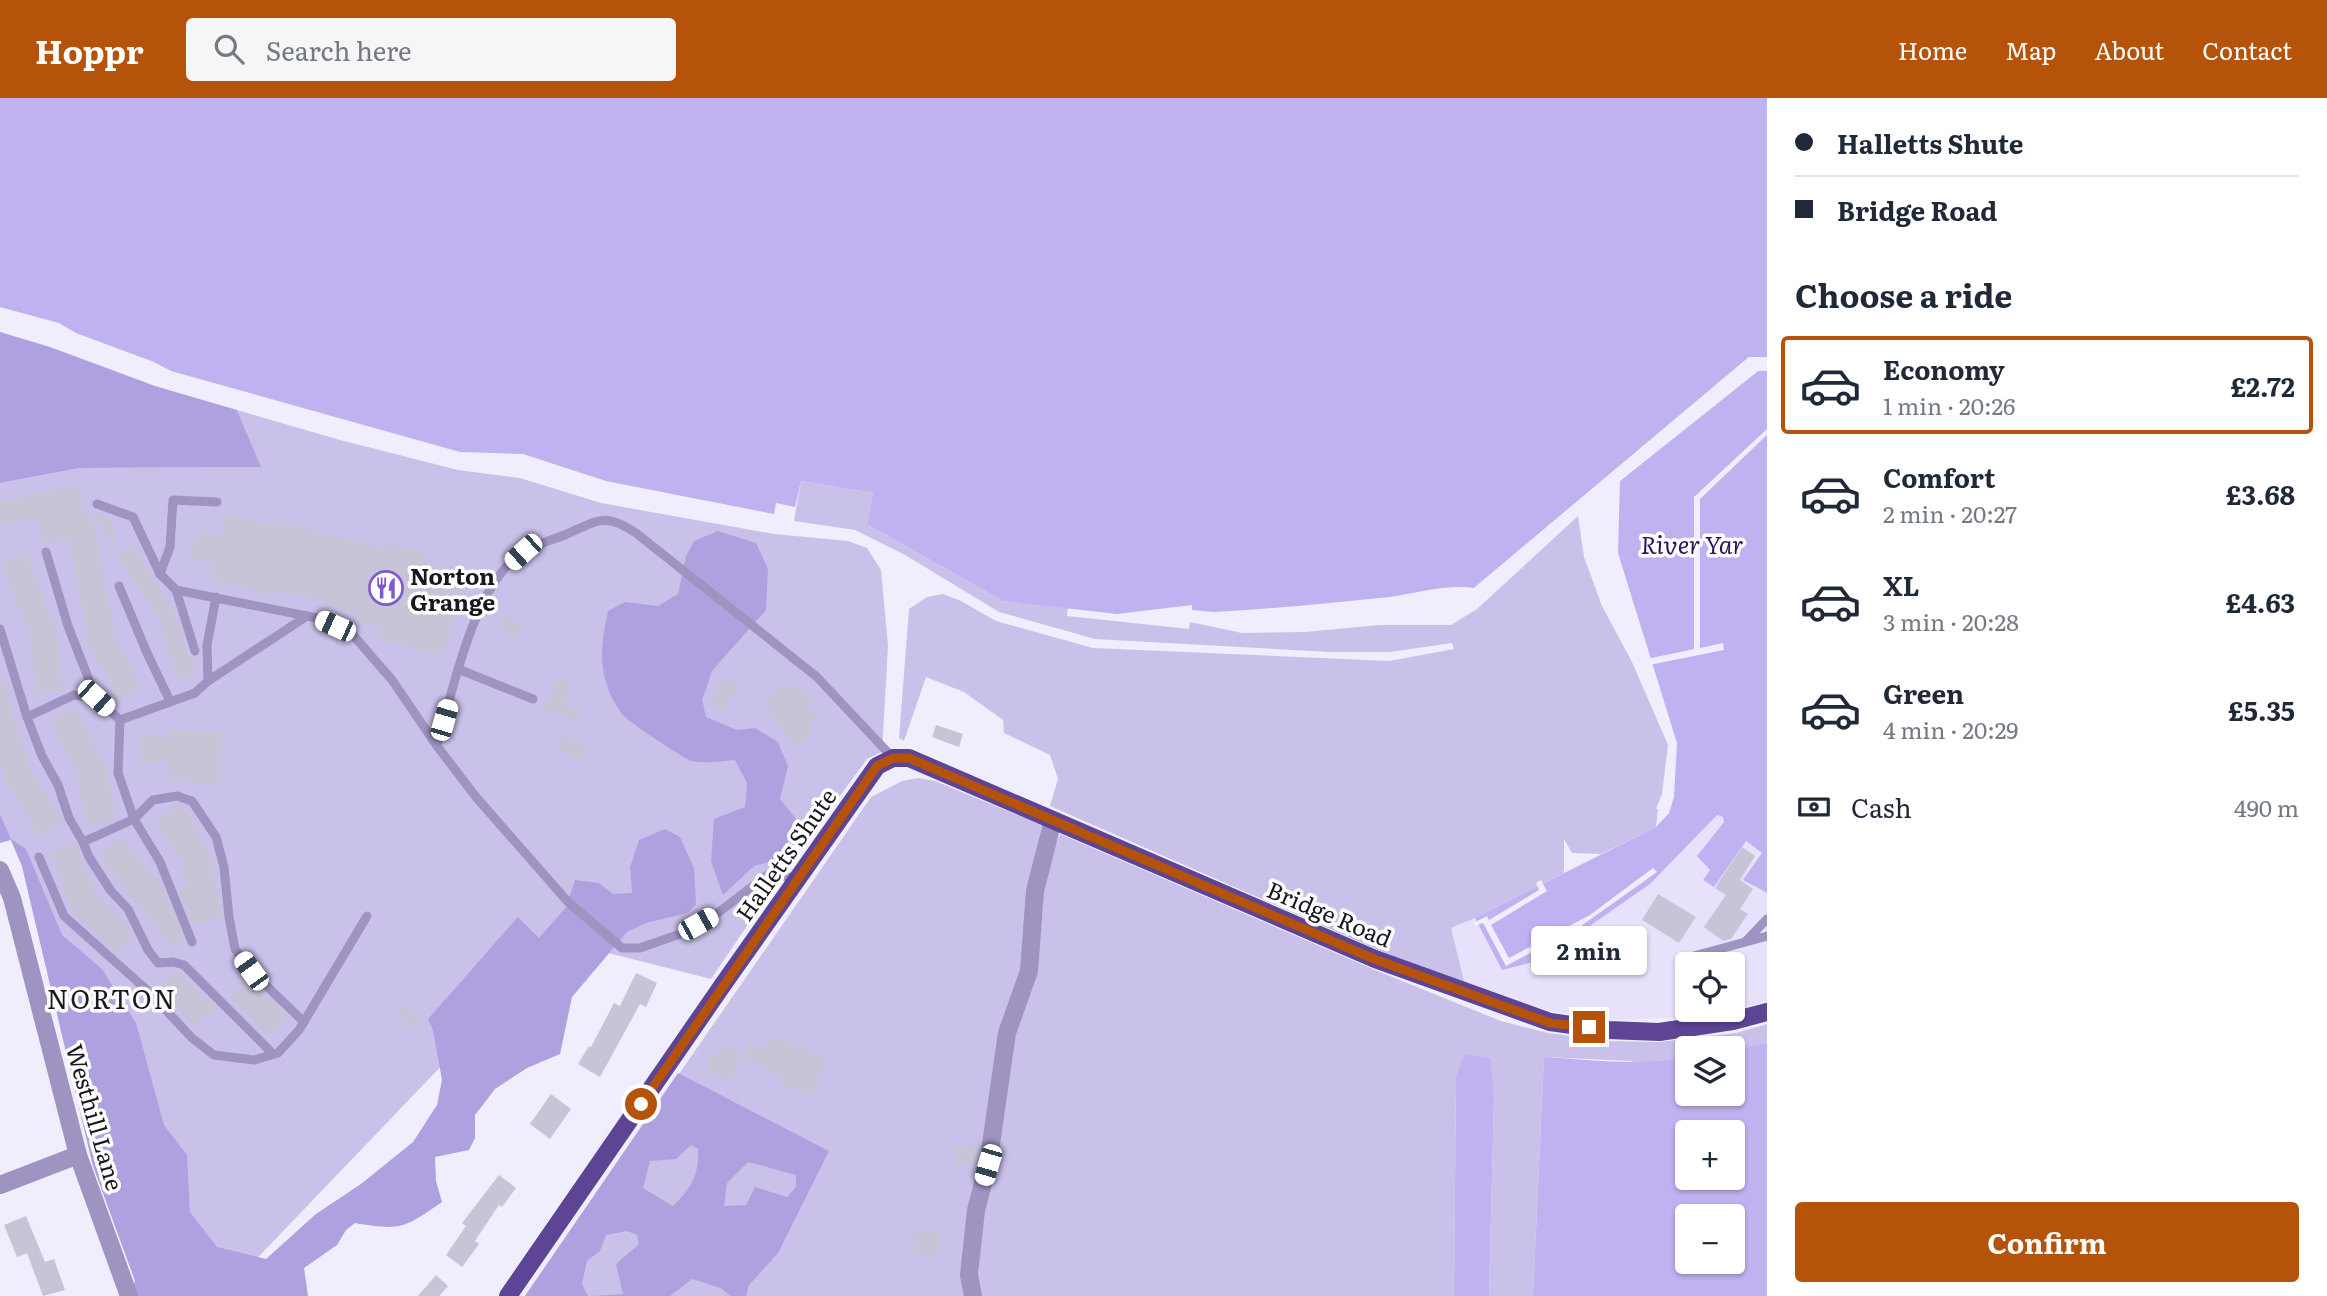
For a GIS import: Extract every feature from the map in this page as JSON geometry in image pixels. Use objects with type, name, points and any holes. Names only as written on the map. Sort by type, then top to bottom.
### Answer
[{"type":"main road","name":"Bridge Road","points":[[893,758],[909,758],[1374,959],[1550,1023],[1608,1030],[1659,1032],[1696,1028],[1767,1012]]},
{"type":"main road","name":"Halletts Shute","points":[[508,1296],[877,766],[893,758]]},
{"type":"street","points":[[973,1296],[970,1275],[976,1210],[988,1165],[1007,1033],[1029,971],[1035,891],[1053,820]]},
{"type":"street","name":"Westhill Lane","points":[[0,870],[78,1155],[129,1296]]},
{"type":"street","points":[[0,1185],[78,1155]]},
{"type":"lane","points":[[160,573],[170,547],[173,500],[217,502]]},
{"type":"lane","points":[[97,504],[133,517],[160,573],[176,590],[195,651]]},
{"type":"lane","points":[[437,746],[466,640],[499,573],[523,552],[602,519],[619,522],[636,533],[817,677],[893,758]]},
{"type":"lane","points":[[46,552],[68,626],[96,698],[120,720],[118,773],[134,818],[160,862],[192,943]]},
{"type":"lane","points":[[119,586],[170,701]]},
{"type":"lane","points":[[176,590],[307,616],[353,635],[392,680],[476,797],[568,902],[622,948],[640,948],[680,934],[715,915],[770,873],[797,879]]},
{"type":"lane","points":[[208,681],[207,645],[216,597]]},
{"type":"lane","points":[[120,720],[195,693],[208,681],[307,616]]},
{"type":"lane","points":[[0,629],[27,717],[42,756],[58,785],[69,818],[89,857],[111,891],[128,909],[148,950],[158,963],[173,962],[184,965],[273,1054]]},
{"type":"lane","points":[[458,669],[533,699]]},
{"type":"lane","points":[[27,717],[75,695],[96,698]]},
{"type":"lane","points":[[83,842],[134,818],[153,800],[177,796],[192,801],[216,837],[224,867],[235,949],[251,971],[304,1022]]},
{"type":"lane","points":[[39,857],[64,916],[148,991],[192,1038],[214,1055],[254,1060],[278,1053],[304,1022],[367,916]]},
{"type":"lane","points":[[1745,942],[1767,919]]},
{"type":"lane","points":[[1709,952],[1767,936]]},
{"type":"lane","points":[[1695,1022],[1696,1028]]},
{"type":"shaded area","points":[[0,332],[50,347],[155,386],[237,410],[261,467],[80,468],[0,483]]},
{"type":"shaded area","points":[[237,410],[458,470],[520,478],[601,503],[774,534],[848,541],[867,548],[881,570],[888,646],[882,752],[867,759],[776,883],[711,979],[561,941],[221,1296],[93,1166],[22,866],[0,814],[0,483],[80,468],[260,467]]},
{"type":"shaded area","points":[[801,481],[873,493],[867,524],[1003,601],[1068,607],[1067,616],[1189,629],[1190,622],[1242,633],[1305,632],[1380,625],[1451,625],[1477,609],[1578,516],[1584,557],[1602,606],[1632,662],[1668,745],[1662,794],[1656,809],[1656,827],[1601,854],[1572,853],[1564,839],[1564,873],[1451,928],[1465,985],[1378,950],[1050,806],[1058,779],[1050,755],[1004,733],[1003,720],[964,692],[926,677],[904,741],[899,738],[909,609],[927,597],[943,594],[996,621],[1093,648],[1389,661],[1454,649],[1452,643],[1390,652],[1331,652],[1095,639],[999,612],[905,555],[855,530],[794,521]]},
{"type":"shaded area","points":[[718,531],[756,543],[768,569],[766,610],[712,671],[702,700],[706,717],[737,730],[755,728],[778,742],[788,766],[780,799],[804,829],[785,858],[754,866],[723,895],[711,861],[714,819],[745,807],[747,783],[735,760],[692,761],[625,717],[608,689],[602,657],[608,611],[625,602],[658,606],[678,594],[686,556],[694,541]]},
{"type":"shaded area","points":[[918,778],[935,781],[1042,825],[1028,889],[1023,971],[965,1296],[525,1296],[871,797],[902,781]]},
{"type":"shaded area","points":[[0,814],[11,839],[26,849],[62,935],[102,969],[136,1023],[164,1125],[187,1155],[190,1212],[217,1247],[266,1259],[316,1214],[361,1184],[413,1142],[437,1105],[442,1080],[433,1030],[428,1019],[518,917],[539,938],[566,907],[575,880],[599,883],[613,894],[632,893],[630,867],[639,840],[665,829],[680,837],[694,868],[696,905],[687,913],[646,923],[627,932],[572,997],[560,1054],[527,1068],[495,1089],[475,1115],[475,1138],[469,1150],[435,1157],[436,1181],[442,1202],[402,1225],[383,1227],[355,1223],[346,1230],[337,1245],[304,1268],[308,1296],[130,1296],[135,1281],[93,1166],[22,866],[11,840],[0,843]]},
{"type":"shaded area","points":[[1716,815],[1723,817],[1724,822],[1697,856],[1710,870],[1703,880],[1714,887],[1745,841],[1762,853],[1754,887],[1767,893],[1767,1001],[1745,1007],[1745,952],[1675,952],[1675,1018],[1609,1020],[1551,1011],[1465,985],[1451,928],[1475,918],[1502,969],[1541,960],[1650,884]]},
{"type":"shaded area","points":[[1060,834],[1375,970],[1501,1021],[1548,1033],[1608,1041],[1675,1040],[1675,1106],[1745,1106],[1745,1036],[1710,1036],[1736,1033],[1767,1024],[1767,1296],[1744,1274],[1745,1204],[1683,1204],[1678,1190],[1745,1190],[1745,1120],[1675,1120],[1675,1182],[1632,1061],[1544,1057],[1533,1296],[1489,1296],[1494,1097],[1489,1058],[1456,1077],[1454,1296],[982,1296],[978,1276],[984,1210],[997,1165],[1015,1034],[1042,891]]},
{"type":"shaded area","points":[[678,1073],[829,1151],[778,1253],[749,1285],[746,1296],[730,1296],[721,1288],[692,1279],[670,1296],[592,1296],[623,1294],[616,1264],[639,1244],[637,1235],[627,1231],[606,1235],[600,1251],[587,1261],[582,1284],[588,1296],[525,1296]],"holes":[[[691,1145],[698,1149],[696,1173],[690,1186],[673,1206],[643,1188],[650,1161],[676,1159]],[[748,1162],[796,1175],[796,1187],[787,1197],[755,1187],[746,1205],[724,1206],[727,1183]]]},
{"type":"water","points":[[0,98],[1767,98],[1767,357],[1749,357],[1474,588],[1443,588],[1389,597],[1213,612],[1192,610],[1192,605],[1117,614],[1003,601],[867,524],[873,493],[801,481],[795,507],[776,503],[774,514],[606,481],[523,454],[460,452],[171,371],[76,333],[59,323],[0,307]]},
{"type":"water","name":"River Yar","points":[[1758,371],[1767,371],[1767,893],[1743,880],[1762,853],[1746,841],[1714,887],[1703,880],[1710,870],[1697,856],[1724,822],[1723,817],[1717,815],[1650,884],[1541,960],[1502,970],[1475,918],[1656,827],[1669,813],[1674,797],[1677,743],[1618,553],[1620,481]]},
{"type":"water","points":[[1767,1043],[1767,1296],[1533,1296],[1544,1057],[1633,1062],[1675,1059],[1675,1106],[1745,1106],[1745,1048]]},
{"type":"water","points":[[1464,1055],[1490,1058],[1494,1097],[1489,1296],[1454,1296],[1456,1077]]},
{"type":"pier","points":[[1749,357],[1767,357],[1767,361],[1750,360],[1474,591],[1474,588]]},
{"type":"pier","points":[[1756,368],[1767,368],[1767,371],[1758,371],[1616,484],[1618,478]]},
{"type":"pier","points":[[1767,429],[1767,435],[1700,499],[1700,648],[1723,643],[1724,650],[1649,665],[1647,659],[1694,649],[1694,497]]},
{"type":"pier","points":[[1653,868],[1657,872],[1581,926],[1581,933],[1577,928],[1506,966],[1483,923],[1475,926],[1473,923],[1487,916],[1489,920],[1539,890],[1536,883],[1541,880],[1547,891],[1491,925],[1509,958],[1590,915]]},
{"type":"building","points":[[77,484],[85,516],[92,515],[113,623],[109,624],[142,687],[118,699],[112,688],[116,686],[111,686],[87,640],[89,639],[69,539],[43,544],[37,517],[2,526],[0,518],[0,503]]},
{"type":"building","points":[[101,513],[110,516],[118,552],[93,515]]},
{"type":"building","points":[[226,514],[276,527],[278,521],[385,549],[387,543],[424,553],[422,562],[475,575],[470,592],[461,590],[443,656],[377,638],[380,627],[355,621],[357,613],[331,606],[332,604],[276,589],[274,596],[210,579],[214,565],[190,558],[197,532],[220,538]]},
{"type":"building","points":[[133,546],[174,611],[195,674],[179,680],[158,618],[118,555]]},
{"type":"building","points":[[26,553],[53,624],[56,624],[63,691],[36,694],[29,623],[25,625],[1,562]]},
{"type":"building","points":[[504,615],[523,625],[516,638],[497,627]]},
{"type":"building","points":[[725,677],[739,686],[723,710],[709,701]]},
{"type":"building","points":[[558,678],[572,684],[564,703],[581,710],[576,722],[542,709]]},
{"type":"building","points":[[3,681],[32,773],[63,822],[40,837],[5,779],[0,760],[0,682]]},
{"type":"building","points":[[780,683],[789,688],[791,684],[815,699],[808,709],[817,715],[801,746],[782,733],[785,728],[768,716],[772,709],[765,705]]},
{"type":"building","points":[[75,707],[106,767],[115,820],[110,822],[86,826],[78,775],[49,720]]},
{"type":"building","points":[[936,725],[963,734],[959,747],[932,737]]},
{"type":"building","points":[[171,730],[222,732],[221,783],[169,781],[170,763],[139,762],[140,736],[170,738]]},
{"type":"building","points":[[563,735],[588,745],[582,760],[557,750]]},
{"type":"building","points":[[183,805],[211,859],[222,917],[192,924],[178,888],[187,885],[184,869],[157,819]]},
{"type":"building","points":[[121,837],[163,889],[184,942],[172,946],[98,855]]},
{"type":"building","points":[[75,843],[97,894],[129,927],[133,935],[115,952],[71,909],[50,853]]},
{"type":"building","points":[[1742,847],[1755,856],[1740,880],[1753,889],[1740,909],[1748,914],[1731,939],[1723,941],[1704,927],[1726,895],[1715,888]]},
{"type":"building","points":[[1658,894],[1696,917],[1679,943],[1642,920]]},
{"type":"building","points":[[177,970],[216,1007],[196,1027],[158,990]]},
{"type":"building","points":[[636,973],[657,983],[646,1007],[640,1004],[600,1077],[578,1064],[589,1046],[591,1047],[614,1003],[620,1006]]},
{"type":"building","points":[[249,979],[287,1016],[269,1035],[230,998]]},
{"type":"building","points":[[404,1003],[420,1020],[411,1029],[395,1012]]},
{"type":"building","points":[[773,1036],[827,1060],[811,1096],[782,1084],[785,1077],[743,1059],[751,1042],[767,1049]]},
{"type":"building","points":[[724,1045],[742,1053],[730,1081],[705,1071],[714,1051],[720,1054]]},
{"type":"building","points":[[551,1094],[571,1109],[550,1139],[530,1124]]},
{"type":"building","points":[[979,1146],[977,1164],[955,1165],[953,1147]]},
{"type":"building","points":[[499,1175],[516,1188],[502,1207],[499,1205],[475,1241],[479,1244],[462,1267],[446,1255],[466,1226],[462,1223]]},
{"type":"building","points":[[26,1216],[45,1262],[54,1259],[65,1290],[43,1296],[27,1253],[17,1257],[4,1225]]},
{"type":"building","points":[[939,1230],[940,1254],[914,1255],[913,1231]]},
{"type":"building","points":[[436,1275],[448,1286],[439,1296],[418,1296]]},
{"type":"place","name":"Norton Grange","points":[[386,588]]},
{"type":"district","name":"NORTON","points":[[112,997]]},
{"type":"route","points":[[641,1104],[877,766],[893,758],[909,758],[1374,959],[1550,1023],[1589,1027]]}]
